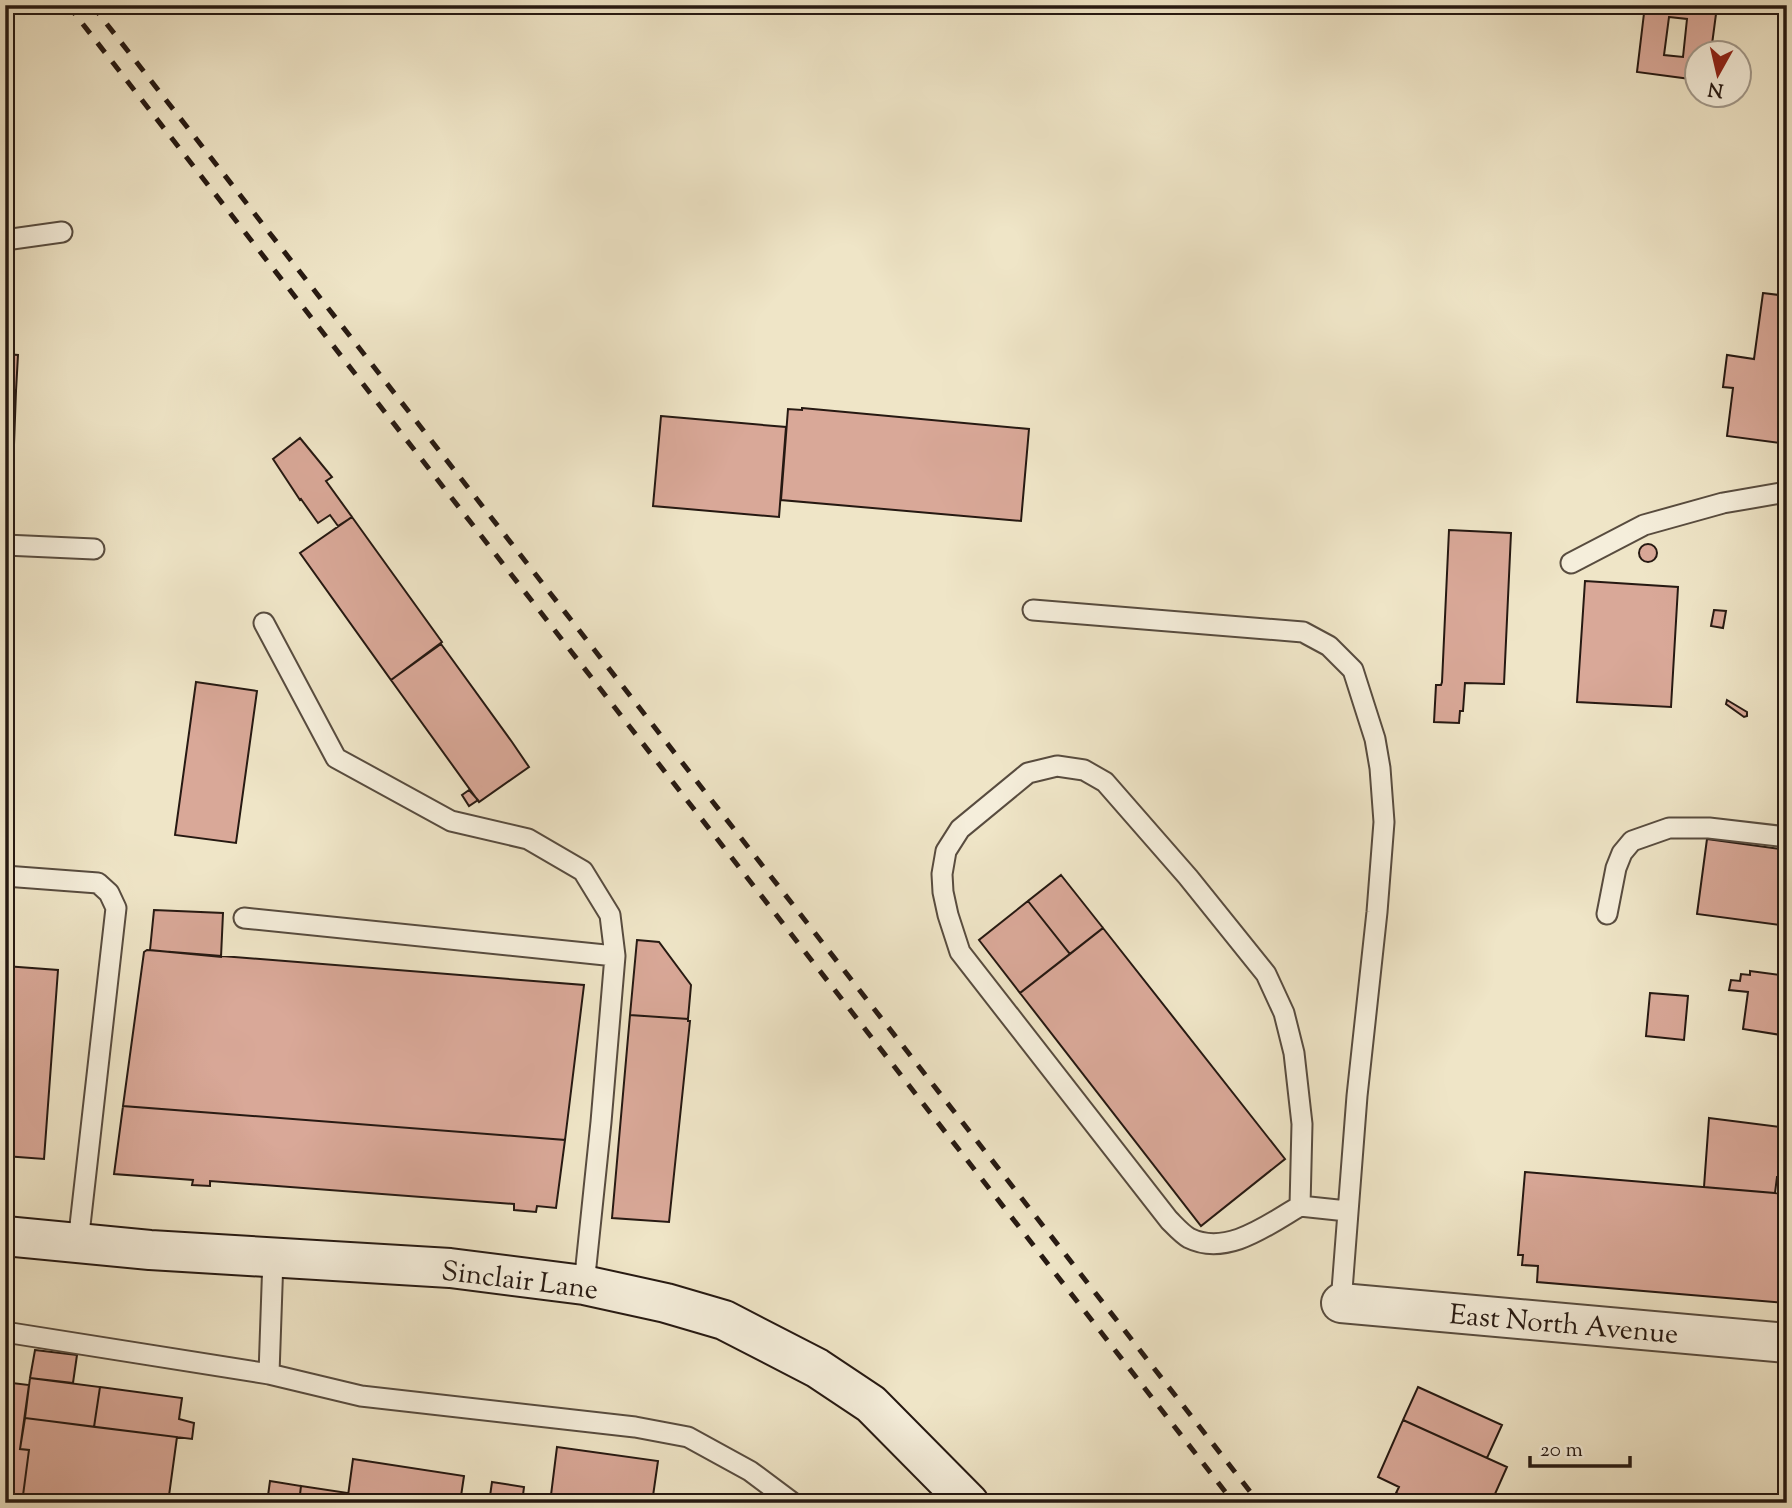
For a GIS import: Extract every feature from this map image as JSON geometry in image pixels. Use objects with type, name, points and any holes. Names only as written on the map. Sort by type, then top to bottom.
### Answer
[{"type":"main road","name":"Sinclair Lane","points":[[5,1236],[150,1250],[450,1269],[584,1285],[666,1303],[724,1320],[817,1368],[871,1404],[969,1503]]},
{"type":"main road","name":"East North Avenue","points":[[1340,1303],[1787,1343]]},
{"type":"lane","points":[[5,240],[62,232]]},
{"type":"lane","points":[[1571,563],[1644,525],[1723,503],[1787,492]]},
{"type":"lane","points":[[5,545],[94,549]]},
{"type":"lane","points":[[1034,610],[1303,632],[1329,646],[1353,670],[1375,739],[1384,822],[1346,1211],[1340,1303]]},
{"type":"lane","points":[[264,623],[336,758],[451,821],[528,839],[583,871],[610,915],[615,956],[584,1285]]},
{"type":"lane","points":[[1300,1206],[1303,1124],[1294,1053],[1284,1013],[1266,974],[1188,877],[1105,782],[1084,770],[1057,766],[1028,773],[960,828],[946,850],[942,874],[943,892],[960,952],[1169,1220],[1187,1237],[1201,1242],[1240,1240],[1300,1206],[1346,1211]]},
{"type":"lane","points":[[1607,915],[1616,868],[1622,853],[1632,841],[1669,828],[1709,828],[1787,836]]},
{"type":"lane","points":[[5,876],[99,883],[109,893],[116,908],[78,1243]]},
{"type":"lane","points":[[244,918],[615,956]]},
{"type":"lane","points":[[269,1374],[274,1258]]},
{"type":"lane","points":[[5,1334],[269,1374],[362,1396],[635,1427],[688,1437],[750,1471],[793,1503]]},
{"type":"building","points":[[1645,5],[1716,14],[1713,38],[1685,38],[1687,19],[1669,17],[1664,55],[1683,57],[1684,48],[1684,78],[1637,72]]},
{"type":"building","points":[[1763,293],[1787,296],[1787,444],[1727,436],[1733,388],[1723,387],[1727,355],[1754,359]]},
{"type":"building","points":[[5,354],[18,355],[16,391],[5,390]]},
{"type":"building","points":[[5,390],[16,391],[13,471],[5,470]]},
{"type":"building","points":[[802,408],[1029,429],[1021,521],[781,500],[788,409]]},
{"type":"building","points":[[661,416],[786,427],[779,517],[653,506]]},
{"type":"building","points":[[300,438],[332,477],[326,481],[352,517],[338,526],[330,515],[318,523],[273,459]]},
{"type":"building","points":[[5,470],[13,471],[11,510],[5,509]]},
{"type":"building","points":[[352,517],[442,642],[391,680],[300,553]]},
{"type":"building","points":[[1449,530],[1511,533],[1504,684],[1465,683],[1463,711],[1460,711],[1459,723],[1434,722],[1436,685],[1441,685],[1442,682]]},
{"type":"building","points":[[1644,544],[1652,544],[1657,553],[1655,560],[1644,562],[1639,557],[1639,549]]},
{"type":"building","points":[[1585,581],[1678,587],[1671,707],[1577,702]]},
{"type":"building","points":[[1714,610],[1726,611],[1723,628],[1711,626]]},
{"type":"building","points":[[441,644],[529,767],[479,802],[391,680]]},
{"type":"building","points":[[196,682],[257,691],[236,843],[175,835]]},
{"type":"building","points":[[1727,700],[1747,712],[1747,716],[1744,717],[1726,704]]},
{"type":"building","points":[[469,790],[478,800],[469,806],[462,795]]},
{"type":"building","points":[[1707,839],[1787,850],[1787,926],[1697,914]]},
{"type":"building","points":[[1061,875],[1103,928],[1070,954],[1028,901]]},
{"type":"building","points":[[1028,901],[1070,954],[1020,993],[979,940]]},
{"type":"building","points":[[154,910],[223,913],[221,957],[150,950]]},
{"type":"building","points":[[1103,928],[1285,1159],[1201,1226],[1020,993]]},
{"type":"building","points":[[637,940],[659,942],[691,985],[688,1019],[630,1015]]},
{"type":"building","points":[[147,950],[584,985],[565,1140],[123,1106],[144,952]]},
{"type":"building","points":[[5,966],[58,970],[44,1159],[5,1156]]},
{"type":"building","points":[[1750,971],[1787,976],[1787,1036],[1743,1029],[1748,992],[1729,990],[1731,980],[1740,981],[1741,974],[1750,975]]},
{"type":"building","points":[[1650,993],[1688,996],[1684,1040],[1646,1036]]},
{"type":"building","points":[[630,1015],[690,1021],[669,1222],[612,1218]]},
{"type":"building","points":[[123,1106],[565,1140],[556,1208],[537,1206],[536,1212],[514,1210],[514,1204],[210,1181],[210,1186],[192,1185],[193,1180],[114,1174]]},
{"type":"building","points":[[1709,1118],[1787,1128],[1787,1175],[1777,1177],[1775,1193],[1704,1187]]},
{"type":"building","points":[[1525,1172],[1787,1194],[1787,1303],[1537,1282],[1538,1266],[1522,1265],[1523,1255],[1518,1255]]},
{"type":"building","points":[[35,1350],[77,1355],[73,1383],[30,1378]]},
{"type":"building","points":[[30,1378],[100,1387],[94,1427],[25,1418]]},
{"type":"building","points":[[12,1383],[29,1385],[20,1449],[29,1450],[22,1503],[5,1503],[5,1436]]},
{"type":"building","points":[[100,1387],[182,1398],[179,1419],[194,1423],[192,1439],[94,1427]]},
{"type":"building","points":[[1418,1387],[1502,1425],[1487,1458],[1403,1420]]},
{"type":"building","points":[[25,1418],[177,1437],[168,1503],[22,1503],[29,1450],[20,1449]]},
{"type":"building","points":[[1403,1420],[1507,1467],[1491,1503],[1437,1503],[1422,1496],[1417,1503],[1396,1493],[1399,1487],[1378,1477]]},
{"type":"building","points":[[557,1447],[658,1461],[652,1503],[550,1503]]},
{"type":"building","points":[[353,1459],[464,1476],[460,1503],[347,1503]]},
{"type":"building","points":[[270,1481],[301,1486],[299,1503],[267,1503]]},
{"type":"building","points":[[492,1482],[524,1487],[522,1503],[489,1503]]},
{"type":"building","points":[[301,1486],[348,1493],[347,1503],[299,1503]]},
{"type":"building","points":[[169,1498],[203,1503],[168,1503]]},
{"type":"railway","points":[[68,5],[1234,1503]]},
{"type":"railway","points":[[92,5],[1259,1503]]}]
